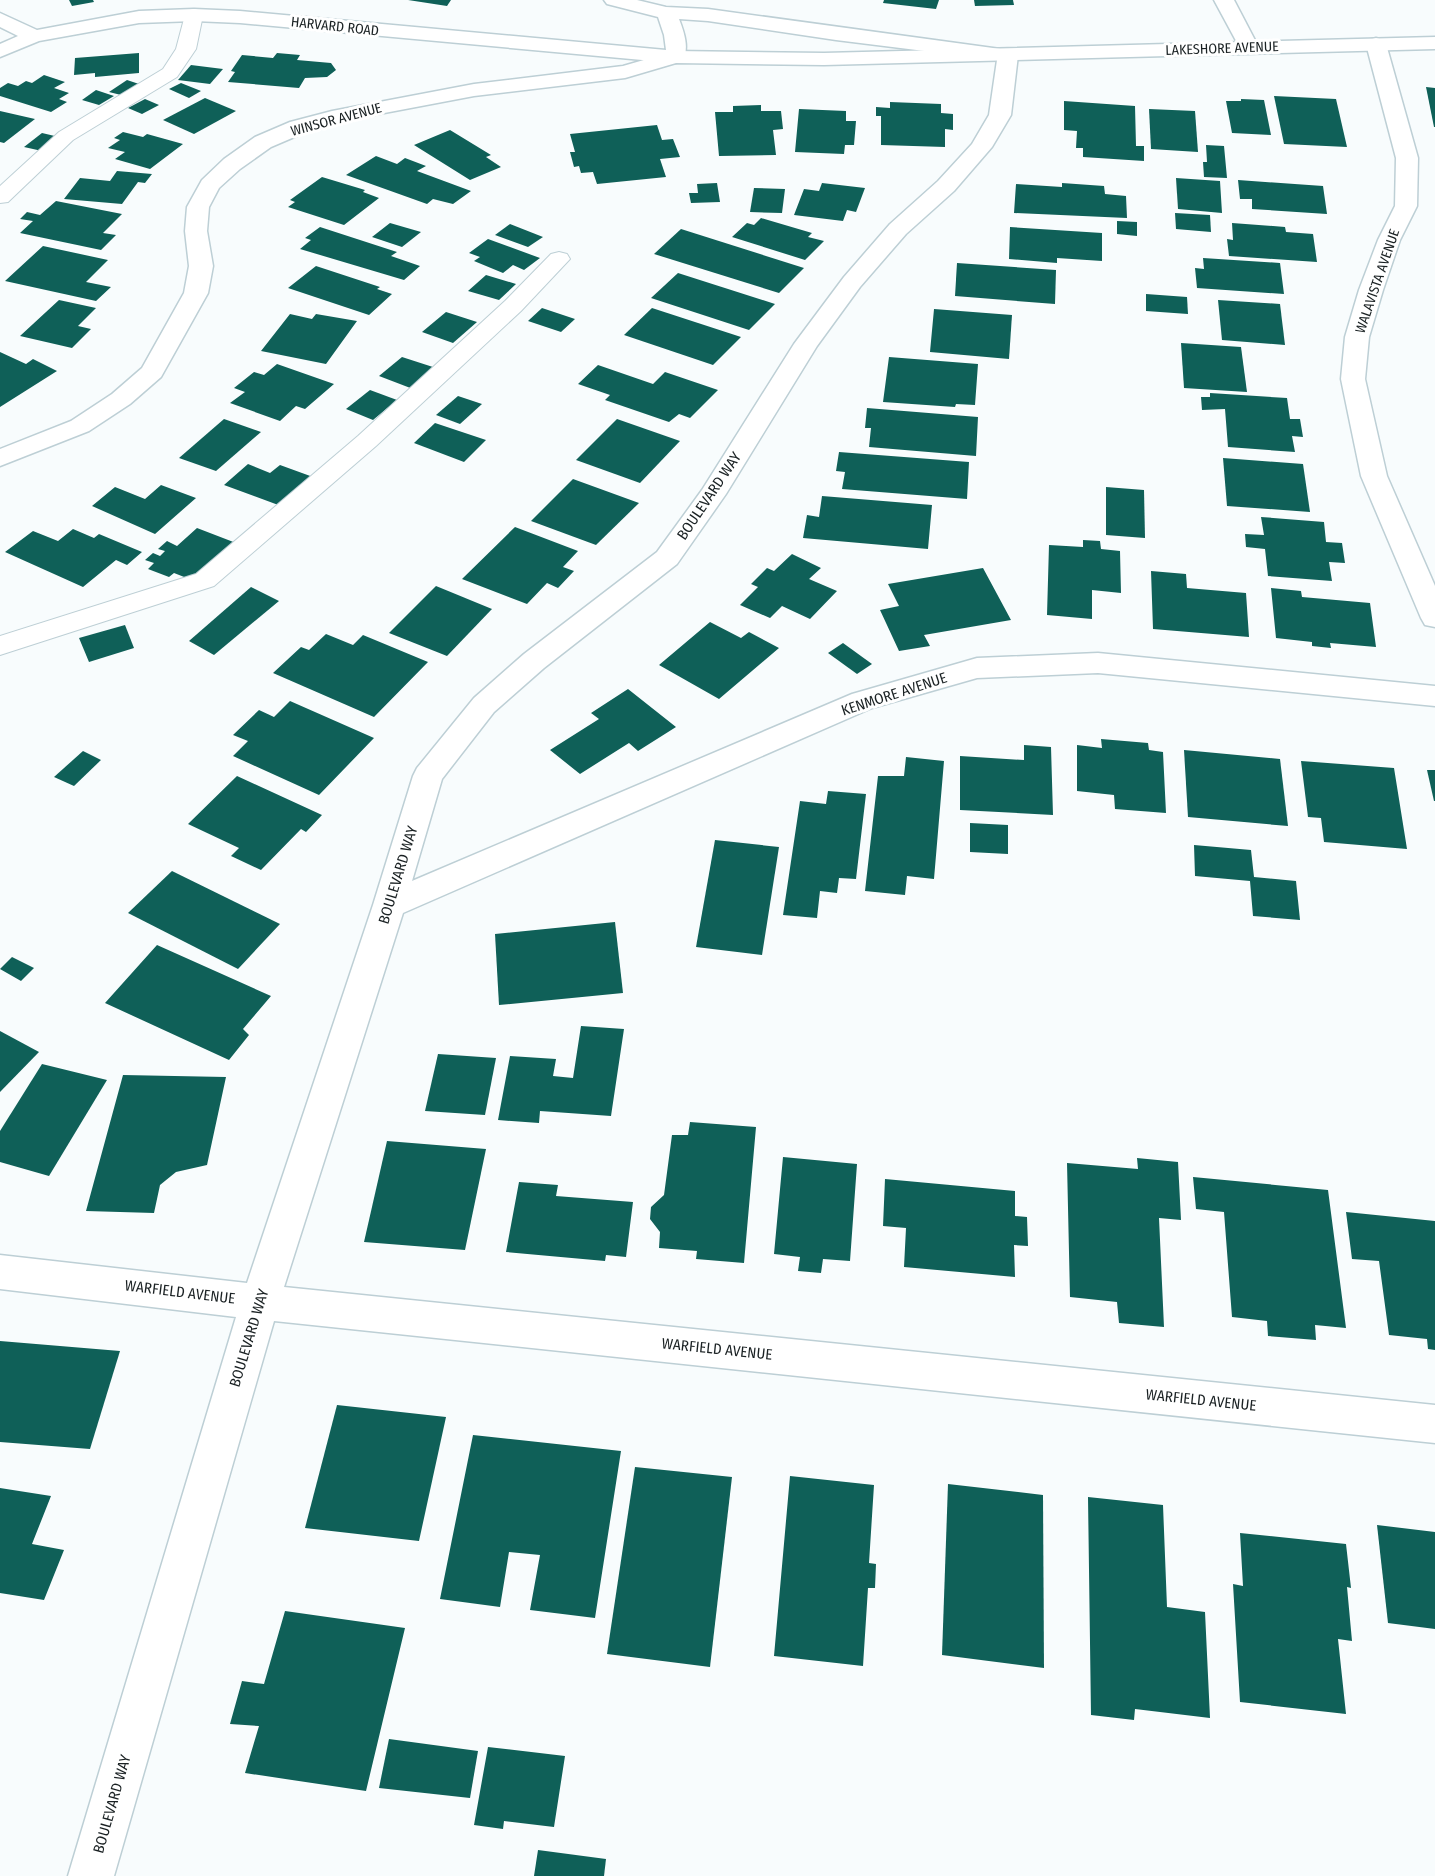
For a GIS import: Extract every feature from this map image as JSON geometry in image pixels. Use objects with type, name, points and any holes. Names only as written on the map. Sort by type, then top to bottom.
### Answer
[{"type":"street","name":"LAKESHORE AVENUE","points":[[614,0],[666,13],[708,15],[836,34],[1008,55]]},
{"type":"street","points":[[1224,0],[1248,46]]},
{"type":"street","points":[[666,13],[674,30],[677,44],[675,57]]},
{"type":"street","name":"HARVARD ROAD","points":[[0,51],[34,36],[139,17],[194,15],[240,16],[675,57]]},
{"type":"street","points":[[0,19],[34,36]]},
{"type":"street","name":"LAKESHORE AVENUE","points":[[675,57],[824,59],[1248,46],[1435,43]]},
{"type":"street","name":"WALAVISTA AVENUE","points":[[1376,44],[1407,158],[1406,206],[1389,240],[1368,300],[1357,337],[1353,379],[1374,476],[1435,618]]},
{"type":"street","name":"BOULEVARD WAY","points":[[91,1876],[260,1302],[389,905],[428,776],[484,705],[534,661],[667,558],[713,494],[806,344],[852,282],[898,229],[946,186],[981,147],[1000,115],[1008,55]]},
{"type":"street","name":"WINSOR AVENUE","points":[[0,458],[80,426],[121,399],[152,372],[196,293],[201,266],[196,231],[198,207],[210,185],[232,164],[263,142],[298,127],[382,106],[474,90],[625,72],[675,57]]},
{"type":"street","name":"KENMORE AVENUE","points":[[389,905],[862,701],[976,669],[1098,663],[1435,696]]},
{"type":"street","name":"WARFIELD AVENUE","points":[[0,1272],[260,1302],[1435,1424]]},
{"type":"lane","points":[[0,197],[66,136],[170,73],[186,49],[194,15]]},
{"type":"lane","points":[[0,646],[205,580],[367,441],[513,306],[559,259]]},
{"type":"building","points":[[69,0],[93,0],[94,2],[72,6]]},
{"type":"building","points":[[408,0],[451,0],[447,6]]},
{"type":"building","points":[[884,0],[939,0],[936,9],[883,3]]},
{"type":"building","points":[[974,0],[1013,0],[1014,5],[975,6]]},
{"type":"building","points":[[139,53],[139,73],[95,77],[95,73],[74,75],[75,58]]},
{"type":"building","points":[[277,53],[300,55],[297,60],[331,63],[336,70],[327,77],[305,78],[299,88],[228,82],[235,72],[231,71],[242,55],[273,58]]},
{"type":"building","points":[[191,65],[223,69],[210,84],[178,80]]},
{"type":"building","points":[[44,75],[65,82],[54,88],[69,93],[59,99],[67,102],[51,112],[0,96],[0,88],[8,83],[18,86],[26,81],[32,83]]},
{"type":"building","points":[[127,80],[139,84],[121,95],[109,92]]},
{"type":"building","points":[[181,83],[201,91],[189,98],[169,89]]},
{"type":"building","points":[[1426,87],[1435,88],[1435,127],[1434,127]]},
{"type":"building","points":[[96,90],[114,96],[99,105],[82,100]]},
{"type":"building","points":[[1274,96],[1336,99],[1347,147],[1284,144]]},
{"type":"building","points":[[205,98],[236,111],[194,134],[163,120]]},
{"type":"building","points":[[145,99],[159,105],[142,114],[128,108]]},
{"type":"building","points":[[1241,99],[1264,100],[1271,135],[1232,133],[1226,101],[1241,101]]},
{"type":"building","points":[[1064,101],[1135,106],[1136,146],[1144,146],[1144,161],[1083,157],[1083,148],[1076,148],[1077,131],[1064,130]]},
{"type":"building","points":[[890,102],[941,104],[941,113],[953,114],[953,130],[945,129],[945,147],[881,145],[881,116],[876,116],[876,107],[890,108]]},
{"type":"building","points":[[761,105],[761,111],[781,111],[783,129],[773,130],[776,155],[719,156],[715,112],[733,112],[733,106]]},
{"type":"building","points":[[799,109],[846,111],[846,121],[856,121],[854,145],[845,145],[844,154],[795,152]]},
{"type":"building","points":[[1149,109],[1195,111],[1198,152],[1151,149]]},
{"type":"building","points":[[0,111],[35,119],[4,143],[0,142]]},
{"type":"building","points":[[657,125],[662,140],[673,139],[680,157],[660,159],[666,177],[597,184],[593,172],[581,173],[579,166],[574,167],[570,152],[575,152],[570,134]]},
{"type":"building","points":[[450,130],[491,155],[486,157],[501,167],[470,180],[414,145]]},
{"type":"building","points":[[123,132],[143,137],[147,134],[183,144],[150,169],[115,159],[125,152],[108,148],[120,140],[114,138]]},
{"type":"building","points":[[42,133],[59,137],[42,151],[24,147]]},
{"type":"building","points":[[1206,145],[1224,146],[1227,178],[1204,177],[1203,162],[1207,162]]},
{"type":"building","points":[[376,156],[397,164],[405,158],[426,166],[417,171],[471,191],[453,204],[433,199],[427,204],[346,175]]},
{"type":"building","points":[[117,171],[152,174],[145,183],[138,182],[122,204],[64,199],[80,178],[110,181]]},
{"type":"building","points":[[322,177],[365,190],[363,192],[379,198],[344,225],[288,207],[295,202],[290,200]]},
{"type":"building","points":[[1176,178],[1220,181],[1222,213],[1178,209]]},
{"type":"building","points":[[1238,180],[1323,186],[1327,214],[1252,209],[1252,199],[1240,199]]},
{"type":"building","points":[[717,183],[720,202],[691,203],[689,193],[698,193],[697,184]]},
{"type":"building","points":[[822,183],[865,188],[856,212],[847,210],[843,221],[794,215],[804,189],[819,191]]},
{"type":"building","points":[[1062,183],[1104,186],[1105,194],[1126,196],[1127,218],[1014,213],[1016,184],[1062,187]]},
{"type":"building","points":[[754,188],[785,189],[782,213],[750,212]]},
{"type":"building","points":[[56,201],[122,214],[103,233],[116,235],[101,250],[20,233],[33,221],[20,219],[27,212],[40,215]]},
{"type":"building","points":[[1175,213],[1210,215],[1211,232],[1176,229]]},
{"type":"building","points":[[761,218],[812,233],[808,237],[824,241],[805,260],[732,237],[747,223],[754,225]]},
{"type":"building","points":[[1117,221],[1137,222],[1137,236],[1117,234]]},
{"type":"building","points":[[390,223],[421,232],[402,247],[372,237]]},
{"type":"building","points":[[1232,223],[1285,227],[1286,232],[1313,234],[1317,262],[1229,256],[1227,239],[1233,240]]},
{"type":"building","points":[[510,224],[543,237],[528,247],[495,235]]},
{"type":"building","points":[[320,227],[397,252],[391,256],[420,266],[404,280],[300,249],[311,240],[305,238]]},
{"type":"building","points":[[1010,227],[1102,233],[1102,261],[1057,258],[1057,263],[1009,259]]},
{"type":"building","points":[[681,229],[804,268],[779,293],[654,254]]},
{"type":"building","points":[[488,239],[540,258],[524,270],[513,265],[503,273],[474,261],[480,257],[469,253]]},
{"type":"building","points":[[43,246],[108,260],[86,282],[111,287],[96,301],[5,281]]},
{"type":"building","points":[[1203,258],[1280,263],[1284,294],[1197,288],[1195,268],[1204,269]]},
{"type":"building","points":[[957,263],[1056,270],[1055,304],[955,296]]},
{"type":"building","points":[[316,266],[380,287],[377,289],[392,294],[369,315],[288,288]]},
{"type":"building","points":[[678,273],[775,304],[749,330],[651,298]]},
{"type":"building","points":[[486,275],[516,284],[499,300],[468,291]]},
{"type":"building","points":[[1146,294],[1187,297],[1188,314],[1146,311]]},
{"type":"building","points":[[59,300],[96,308],[78,326],[91,329],[72,348],[20,336]]},
{"type":"building","points":[[1218,300],[1280,304],[1285,345],[1222,340]]},
{"type":"building","points":[[542,308],[575,319],[561,332],[528,321]]},
{"type":"building","points":[[652,308],[741,337],[713,365],[624,335]]},
{"type":"building","points":[[934,309],[1012,315],[1009,359],[930,352]]},
{"type":"building","points":[[446,312],[477,322],[453,343],[422,332]]},
{"type":"building","points":[[290,314],[312,319],[316,314],[357,321],[326,364],[261,351]]},
{"type":"building","points":[[1181,343],[1241,347],[1247,392],[1184,388]]},
{"type":"building","points":[[0,352],[26,364],[33,359],[57,371],[0,407]]},
{"type":"building","points":[[402,357],[436,368],[413,389],[379,376]]},
{"type":"building","points":[[889,357],[978,364],[975,405],[956,404],[955,407],[883,402]]},
{"type":"building","points":[[277,364],[334,384],[305,409],[296,406],[280,421],[230,403],[245,392],[234,388],[254,372],[264,375]]},
{"type":"building","points":[[598,365],[653,384],[665,372],[718,390],[690,418],[679,414],[669,422],[605,400],[610,395],[578,384]]},
{"type":"building","points":[[370,390],[397,400],[373,420],[346,409]]},
{"type":"building","points":[[1210,393],[1287,398],[1290,419],[1300,419],[1303,437],[1292,436],[1295,452],[1228,447],[1225,409],[1202,410],[1201,397],[1210,397]]},
{"type":"building","points":[[458,396],[482,404],[460,424],[436,415]]},
{"type":"building","points":[[867,408],[978,417],[976,456],[869,447],[871,428],[865,428]]},
{"type":"building","points":[[224,419],[261,432],[216,471],[179,458]]},
{"type":"building","points":[[617,419],[680,441],[640,483],[576,460]]},
{"type":"building","points":[[435,423],[486,440],[464,462],[414,443]]},
{"type":"building","points":[[839,452],[969,462],[967,499],[842,489],[845,472],[836,471]]},
{"type":"building","points":[[1223,458],[1303,464],[1310,512],[1227,506]]},
{"type":"building","points":[[248,464],[270,473],[280,465],[313,477],[281,506],[224,485]]},
{"type":"building","points":[[573,479],[639,503],[596,545],[531,521]]},
{"type":"building","points":[[161,485],[196,498],[155,534],[92,506],[115,487],[145,499]]},
{"type":"building","points":[[1106,487],[1144,490],[1145,538],[1106,535]]},
{"type":"building","points":[[822,496],[932,505],[928,549],[803,538],[807,515],[819,517]]},
{"type":"building","points":[[1261,517],[1324,522],[1326,542],[1342,543],[1345,563],[1329,562],[1332,581],[1268,576],[1265,549],[1246,547],[1245,534],[1264,535]]},
{"type":"building","points":[[515,527],[578,551],[563,567],[574,571],[558,588],[547,583],[527,604],[462,579]]},
{"type":"building","points":[[197,528],[236,543],[197,582],[174,573],[169,577],[148,569],[154,563],[145,560],[153,553],[160,556],[165,551],[158,549],[167,541],[177,546]]},
{"type":"building","points":[[73,529],[94,538],[99,534],[142,552],[127,565],[116,560],[83,587],[5,552],[33,531],[58,541]]},
{"type":"building","points":[[1083,540],[1100,541],[1101,549],[1120,551],[1121,593],[1092,590],[1092,619],[1047,615],[1049,545],[1083,547]]},
{"type":"building","points":[[792,554],[821,568],[809,579],[837,591],[810,619],[782,606],[770,618],[740,605],[758,587],[751,584],[767,568],[774,571]]},
{"type":"building","points":[[983,568],[1011,620],[924,635],[930,646],[899,651],[880,610],[899,606],[888,584]]},
{"type":"building","points":[[1151,571],[1186,574],[1187,588],[1246,593],[1249,637],[1153,629]]},
{"type":"building","points":[[436,586],[492,609],[447,656],[389,633]]},
{"type":"building","points":[[251,587],[279,601],[214,655],[189,641]]},
{"type":"building","points":[[1271,588],[1301,591],[1302,597],[1370,603],[1376,647],[1330,643],[1331,648],[1312,646],[1312,642],[1276,638]]},
{"type":"building","points":[[710,622],[741,638],[749,632],[779,648],[719,699],[659,665]]},
{"type":"building","points":[[125,625],[134,648],[89,662],[79,638]]},
{"type":"building","points":[[326,634],[353,645],[363,635],[428,662],[374,717],[273,673],[301,647],[309,650]]},
{"type":"building","points":[[843,643],[872,664],[857,674],[828,653]]},
{"type":"building","points":[[628,689],[676,727],[638,751],[629,743],[580,774],[550,750],[599,719],[591,713]]},
{"type":"building","points":[[290,701],[374,738],[319,795],[233,756],[248,741],[233,735],[259,710],[274,717]]},
{"type":"building","points":[[1101,739],[1148,743],[1149,750],[1163,752],[1166,813],[1115,809],[1114,795],[1077,791],[1077,745],[1102,748]]},
{"type":"building","points":[[1024,745],[1051,747],[1053,815],[960,810],[960,756],[1024,760]]},
{"type":"building","points":[[1184,750],[1280,759],[1288,826],[1188,817]]},
{"type":"building","points":[[83,751],[101,760],[74,786],[54,777]]},
{"type":"building","points":[[906,757],[944,761],[934,879],[907,876],[905,895],[865,891],[878,776],[904,776]]},
{"type":"building","points":[[1301,761],[1394,768],[1407,849],[1324,842],[1321,818],[1308,817]]},
{"type":"building","points":[[1427,770],[1435,770],[1435,801],[1434,801]]},
{"type":"building","points":[[237,776],[322,815],[306,832],[301,829],[261,870],[231,856],[239,848],[188,824]]},
{"type":"building","points":[[828,791],[866,794],[856,879],[839,878],[837,893],[820,891],[817,918],[783,915],[800,801],[826,804]]},
{"type":"building","points":[[970,823],[1008,825],[1008,854],[970,852]]},
{"type":"building","points":[[715,840],[779,847],[762,955],[696,947]]},
{"type":"building","points":[[1194,845],[1251,850],[1254,877],[1296,881],[1300,920],[1253,916],[1250,881],[1195,876]]},
{"type":"building","points":[[172,871],[280,924],[238,969],[128,913]]},
{"type":"building","points":[[615,922],[623,993],[499,1005],[495,934]]},
{"type":"building","points":[[157,945],[271,996],[243,1029],[249,1035],[229,1060],[105,1003]]},
{"type":"building","points":[[12,957],[34,968],[21,981],[0,969]]},
{"type":"building","points":[[581,1026],[624,1029],[611,1116],[540,1111],[539,1123],[498,1120],[510,1056],[556,1059],[553,1076],[573,1078]]},
{"type":"building","points":[[0,1031],[39,1052],[0,1092]]},
{"type":"building","points":[[438,1054],[496,1058],[485,1115],[425,1111]]},
{"type":"building","points":[[42,1064],[107,1080],[49,1176],[0,1162],[0,1131]]},
{"type":"building","points":[[123,1075],[226,1077],[207,1165],[176,1172],[160,1185],[154,1213],[86,1211]]},
{"type":"building","points":[[690,1122],[756,1127],[744,1263],[696,1259],[697,1251],[659,1248],[660,1232],[650,1219],[651,1207],[664,1195],[672,1135],[688,1135]]},
{"type":"building","points":[[387,1141],[486,1149],[465,1250],[364,1242]]},
{"type":"building","points":[[783,1157],[857,1164],[850,1261],[823,1259],[821,1273],[798,1271],[800,1257],[774,1254]]},
{"type":"building","points":[[1137,1158],[1178,1162],[1181,1220],[1159,1218],[1164,1327],[1119,1323],[1117,1302],[1070,1297],[1067,1163],[1138,1169]]},
{"type":"building","points":[[1193,1177],[1328,1190],[1346,1328],[1315,1325],[1316,1340],[1268,1336],[1267,1321],[1232,1317],[1224,1212],[1196,1209]]},
{"type":"building","points":[[885,1179],[1015,1191],[1015,1216],[1027,1217],[1028,1246],[1014,1245],[1015,1277],[904,1267],[906,1228],[883,1226]]},
{"type":"building","points":[[519,1182],[558,1185],[556,1196],[633,1202],[626,1257],[606,1255],[605,1261],[506,1252]]},
{"type":"building","points":[[1346,1212],[1435,1221],[1435,1350],[1428,1349],[1427,1339],[1389,1335],[1379,1261],[1352,1259]]},
{"type":"building","points":[[0,1341],[120,1351],[90,1449],[0,1442]]},
{"type":"building","points":[[337,1405],[446,1417],[419,1541],[305,1528]]},
{"type":"building","points":[[473,1435],[621,1451],[595,1618],[530,1610],[540,1555],[509,1552],[500,1607],[440,1599]]},
{"type":"building","points":[[635,1467],[732,1477],[710,1667],[607,1654]]},
{"type":"building","points":[[790,1476],[874,1485],[869,1563],[876,1564],[875,1588],[868,1588],[863,1666],[774,1656]]},
{"type":"building","points":[[948,1484],[1043,1495],[1044,1668],[942,1655]]},
{"type":"building","points":[[0,1488],[51,1496],[32,1544],[64,1550],[44,1600],[0,1593]]},
{"type":"building","points":[[1088,1497],[1163,1505],[1167,1607],[1205,1612],[1210,1718],[1135,1709],[1134,1720],[1091,1715]]},
{"type":"building","points":[[1377,1525],[1435,1532],[1435,1629],[1388,1623]]},
{"type":"building","points":[[1240,1533],[1346,1544],[1351,1588],[1347,1587],[1352,1641],[1338,1639],[1346,1714],[1240,1702],[1233,1584],[1243,1586]]},
{"type":"building","points":[[285,1611],[405,1628],[366,1791],[245,1773],[259,1726],[230,1724],[242,1681],[264,1684]]},
{"type":"building","points":[[389,1739],[478,1751],[470,1798],[379,1788]]},
{"type":"building","points":[[488,1747],[565,1756],[554,1827],[504,1821],[503,1829],[474,1825]]},
{"type":"building","points":[[538,1850],[606,1859],[604,1876],[534,1876]]}]
